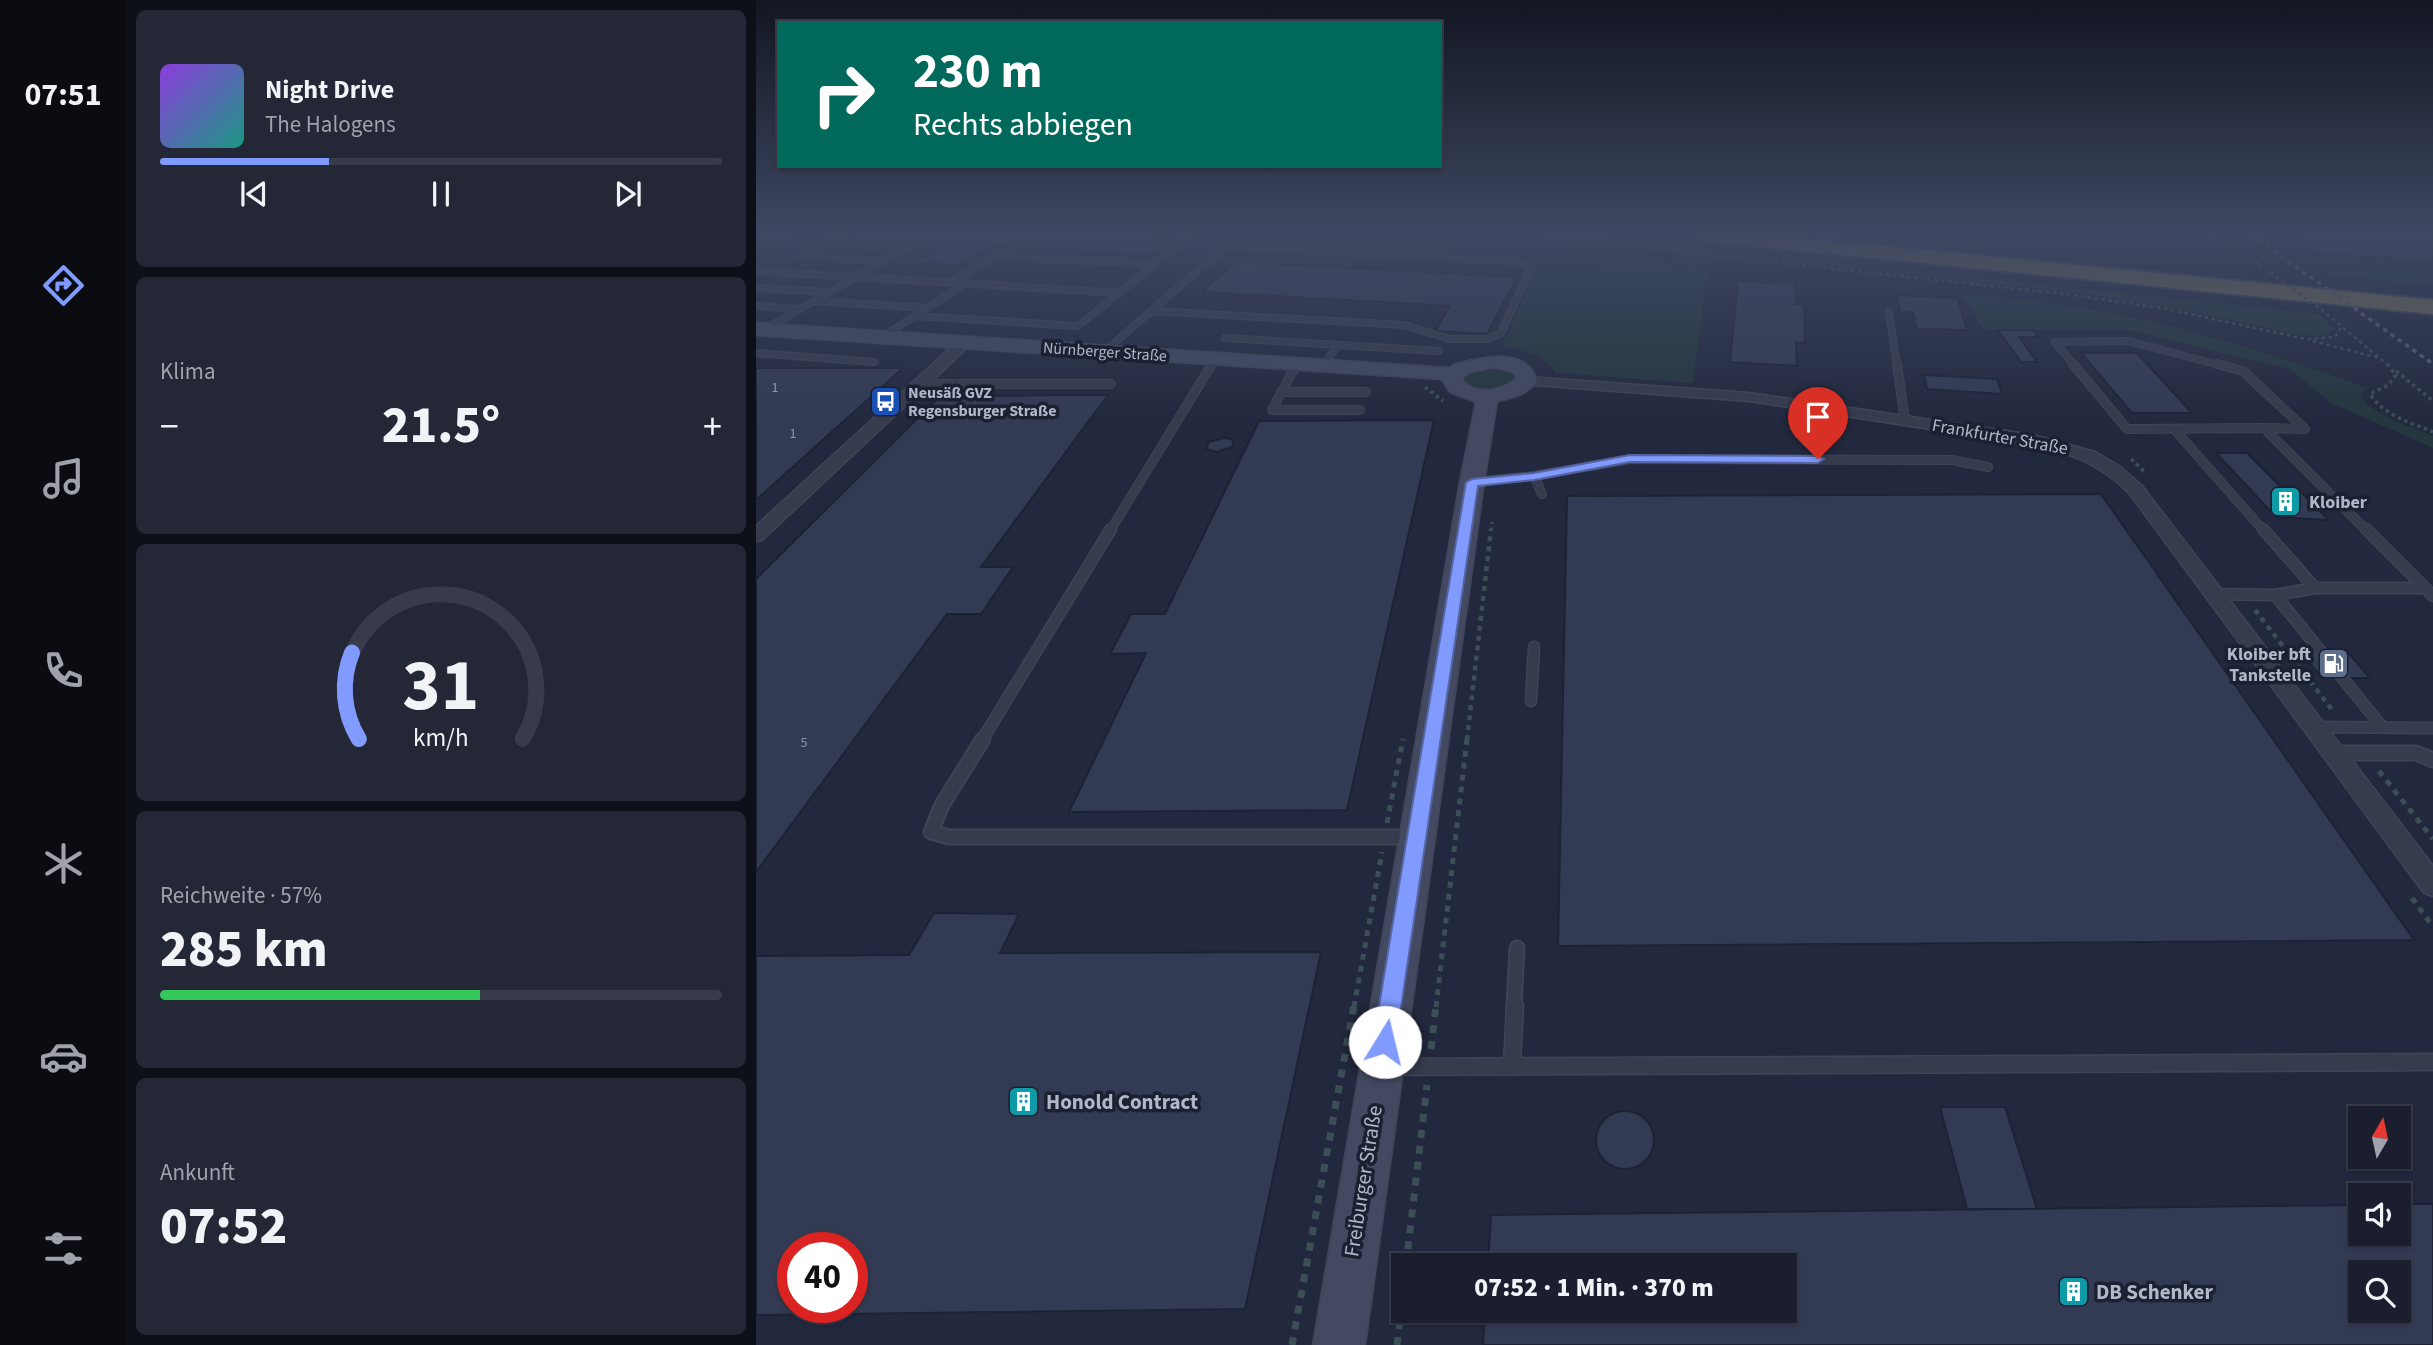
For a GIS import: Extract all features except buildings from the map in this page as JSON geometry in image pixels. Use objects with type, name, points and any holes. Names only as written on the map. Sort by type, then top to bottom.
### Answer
[{"type":"highway","points":[[2340,298],[2433,307]]},
{"type":"street","name":"Nürnberger Straße","points":[[759,329],[1454,374]]},
{"type":"street","points":[[756,536],[964,343]]},
{"type":"street","points":[[1494,361],[1524,370],[1527,381],[1516,390],[1488,396],[1461,391],[1454,386],[1452,380],[1454,374],[1470,365],[1494,361]]},
{"type":"street","name":"Frankfurter Straße","points":[[1527,381],[1721,394],[2070,447],[2092,455],[2111,466],[2136,490],[2433,885]]},
{"type":"street","name":"Freiburger Straße","points":[[1339,1345],[1381,1068],[1400,837],[1484,482],[1488,396]]},
{"type":"lane","points":[[759,329],[820,298]]},
{"type":"lane","points":[[882,337],[943,298]]},
{"type":"lane","points":[[916,316],[1078,326],[1112,298]]},
{"type":"lane","points":[[1104,352],[1167,298]]},
{"type":"lane","points":[[1152,311],[1404,325],[1450,339],[1488,339],[1501,333],[1517,298]]},
{"type":"lane","points":[[814,301],[927,308]]},
{"type":"lane","points":[[756,306],[799,309]]},
{"type":"lane","points":[[1889,312],[1905,421]]},
{"type":"lane","points":[[1224,338],[1439,351]]},
{"type":"lane","points":[[2128,341],[2243,371],[2305,429],[2264,428],[2127,429],[2055,342],[2128,341]]},
{"type":"lane","points":[[1322,367],[1338,345]]},
{"type":"lane","points":[[756,353],[874,362]]},
{"type":"lane","points":[[1215,360],[942,805],[931,832],[949,837],[1400,837]]},
{"type":"lane","points":[[1296,365],[1272,410],[1360,410]]},
{"type":"lane","points":[[919,384],[1111,384]]},
{"type":"lane","points":[[1281,392],[1366,392]]},
{"type":"lane","points":[[2264,428],[2429,592]]},
{"type":"lane","points":[[2174,429],[2315,588]]},
{"type":"lane","points":[[1484,482],[1630,459],[1952,460],[1988,467]]},
{"type":"lane","points":[[1534,476],[1542,494]]},
{"type":"lane","points":[[2213,594],[2275,595],[2315,588],[2429,592]]},
{"type":"lane","points":[[2275,595],[2384,728]]},
{"type":"lane","points":[[1531,701],[1534,647]]},
{"type":"lane","points":[[2314,727],[2433,728]]},
{"type":"lane","points":[[2333,753],[2416,753],[2433,760]]},
{"type":"lane","points":[[1511,1065],[1517,948]]},
{"type":"lane","points":[[1381,1068],[1511,1065],[2433,1062]]},
{"type":"path","points":[[2095,298],[2174,311],[2380,358]]},
{"type":"path","points":[[2305,298],[2433,401]]},
{"type":"path","points":[[2306,339],[2335,337],[2341,328]]},
{"type":"path","points":[[2392,368],[2396,375],[2393,381],[2370,394],[2373,401],[2382,410],[2433,432]]},
{"type":"path","points":[[1422,384],[1434,397],[1451,405]]},
{"type":"path","points":[[1407,1253],[1429,1067],[1484,482]]},
{"type":"path","points":[[1292,1345],[1400,837],[1405,729]]},
{"type":"path","points":[[2409,893],[2433,926]]},
{"type":"path","points":[[1397,1345],[1400,1323]]},
{"type":"shaded area","points":[[1523,298],[1704,298],[1693,383],[1556,373],[1539,357],[1502,346]]},
{"type":"shaded area","points":[[1963,298],[2003,298],[2050,303],[2204,335],[2368,388],[2360,394],[2365,402],[2382,414],[2433,436],[2433,448],[2331,403],[2290,369],[2128,330],[1984,330]]},
{"type":"shaded area","points":[[2107,298],[2166,298],[2319,314],[2334,329],[2325,336],[2297,335],[2205,314]]},
{"type":"shaded area","points":[[1494,366],[1514,372],[1516,380],[1504,387],[1490,390],[1477,388],[1465,381],[1464,377],[1471,370]]},
{"type":"railway","points":[[2340,298],[2433,364]]},
{"type":"place","name":"Neusäß GVZ Regensburger Straße","points":[[885,402]]},
{"type":"place","name":"Kloiber","points":[[2286,502]]},
{"type":"place","name":"Kloiber bft Tankstelle","points":[[2334,664]]},
{"type":"place","name":"Honold Contract","points":[[1023,1102]]},
{"type":"place","name":"DB Schenker","points":[[2073,1292]]},
{"type":"route","points":[[1385,1042],[1472,482],[1496,482],[1630,459],[1818,459]]}]
